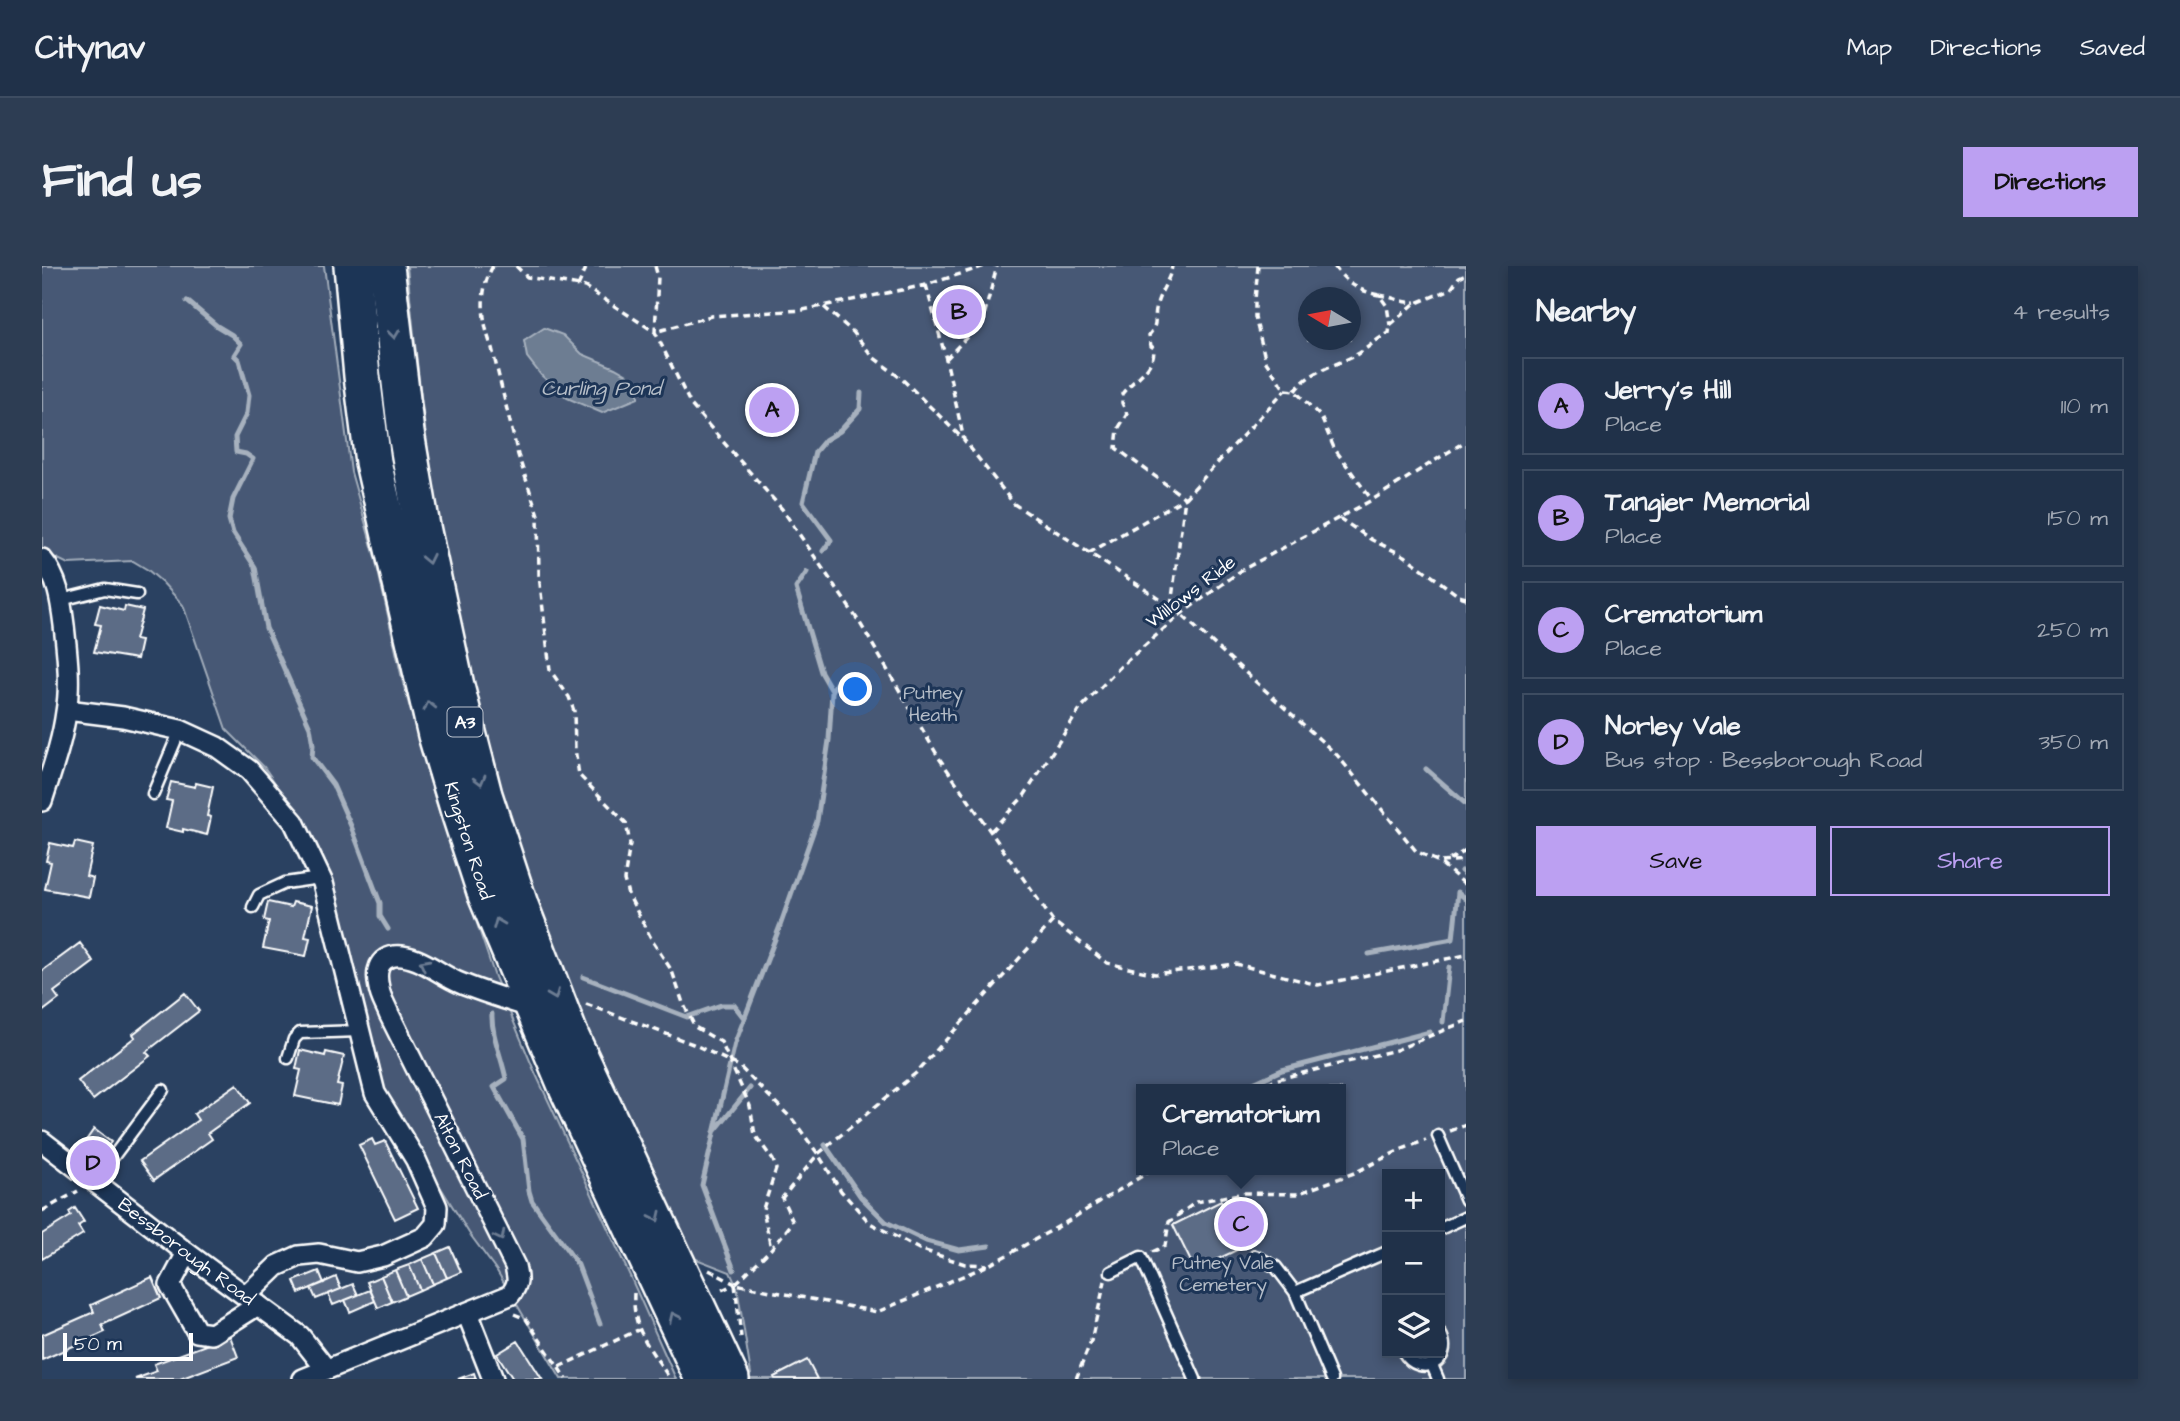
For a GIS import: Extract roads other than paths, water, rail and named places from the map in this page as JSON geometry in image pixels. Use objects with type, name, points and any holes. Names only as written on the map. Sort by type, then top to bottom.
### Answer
[{"type":"highway","name":"Kingston Road","points":[[386,266],[406,433],[422,527],[456,686],[484,795],[520,905],[571,1037],[737,1364]]},
{"type":"highway","name":"Kingston Road","points":[[348,275],[373,462],[436,735],[486,895],[567,1088],[703,1379]]},
{"type":"street","points":[[42,559],[55,578],[61,600],[68,665],[67,710],[42,801]]},
{"type":"street","points":[[67,710],[123,717],[180,730],[217,747],[249,770],[295,822],[320,878],[375,1093],[416,1160],[437,1207],[436,1224],[425,1237],[383,1256],[357,1262],[319,1254],[299,1256],[277,1266],[252,1301],[212,1334],[197,1332],[170,1285],[187,1253]]},
{"type":"street","name":"Alton Road","points":[[303,1379],[510,1295],[519,1280],[515,1266],[389,1014],[379,988],[380,963],[388,956],[402,956],[430,966],[459,983],[533,1008]]},
{"type":"street","name":"Bessborough Road","points":[[42,1141],[300,1336],[326,1369]]},
{"type":"street","points":[[467,1313],[493,1379]]},
{"type":"lane","points":[[61,600],[105,589],[137,594]]},
{"type":"lane","points":[[153,794],[180,730]]},
{"type":"lane","points":[[253,907],[259,895],[285,883],[320,878]]},
{"type":"lane","points":[[288,1058],[294,1039],[300,1033],[361,1031]]},
{"type":"lane","points":[[94,1181],[163,1090]]},
{"type":"lane","points":[[1437,1136],[1466,1199]]},
{"type":"lane","points":[[1445,1226],[1466,1217]]},
{"type":"lane","points":[[1295,1292],[1382,1254]]},
{"type":"lane","points":[[1255,1255],[1276,1267],[1295,1292],[1332,1379]]},
{"type":"lane","points":[[1109,1273],[1141,1257],[1195,1379]]},
{"type":"lane","points":[[1409,1358],[1415,1365],[1421,1366],[1432,1365],[1440,1358]]},
{"type":"lane","points":[[1432,1365],[1438,1379]]},
{"type":"water","name":"Curling Pond","points":[[544,328],[563,335],[582,354],[638,381],[638,398],[602,413],[567,398],[541,375],[527,357],[524,341]]},
{"type":"waterway","points":[[187,301],[241,344],[234,355],[239,360],[249,395],[247,413],[235,437],[236,452],[253,459],[233,499],[229,519],[233,533],[255,567],[266,628],[310,727],[312,757],[333,785],[380,903],[380,916],[388,929]]},
{"type":"waterway","points":[[823,551],[831,540],[803,502],[815,452],[860,409],[861,393]]},
{"type":"waterway","points":[[807,572],[796,588],[821,672],[832,691]]},
{"type":"waterway","points":[[734,1270],[702,1185],[735,1043],[817,821],[829,740],[832,692],[837,681]]},
{"type":"waterway","points":[[1426,769],[1466,804]]},
{"type":"waterway","points":[[1461,871],[1466,875]]},
{"type":"waterway","points":[[1369,954],[1453,939],[1458,892],[1466,899]]},
{"type":"waterway","points":[[1443,1022],[1449,967]]},
{"type":"waterway","points":[[583,977],[687,1017],[721,1005],[734,1005],[744,1018]]},
{"type":"waterway","points":[[492,1014],[495,1038],[506,1079],[494,1087],[523,1139],[532,1201],[578,1265],[600,1324]]},
{"type":"waterway","points":[[1251,1084],[1282,1070],[1430,1032]]},
{"type":"waterway","points":[[714,1132],[750,1088]]},
{"type":"waterway","points":[[825,1145],[861,1197],[886,1222],[926,1241],[959,1250],[989,1246]]},
{"type":"place","name":"Tangier Memorial","points":[[959,312]]},
{"type":"place","name":"Jerry's Hill","points":[[772,410]]},
{"type":"place","name":"Norley Vale","points":[[93,1163]]},
{"type":"place","name":"Crematorium","points":[[1241,1224]]},
{"type":"park label","name":"Putney Heath","points":[[933,704]]},
{"type":"park label","name":"Putney Vale Cemetery","points":[[1223,1274]]}]
